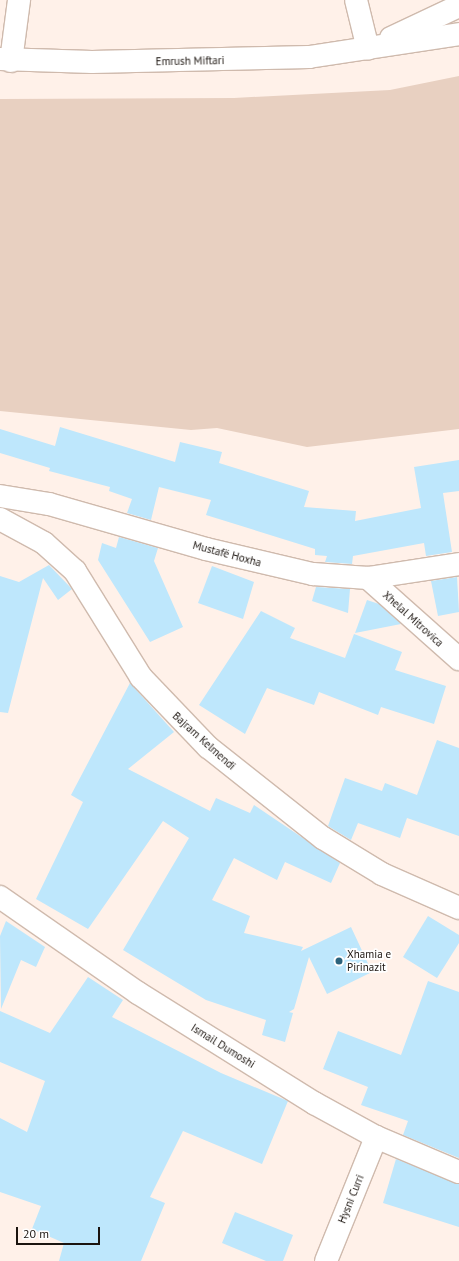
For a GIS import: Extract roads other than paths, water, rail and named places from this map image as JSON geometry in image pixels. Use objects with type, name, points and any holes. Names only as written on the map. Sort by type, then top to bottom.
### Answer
[{"type":"street","name":"Emrush Miftari","points":[[19,0],[6,60],[246,60],[368,49],[459,34]]},
{"type":"street","points":[[356,0],[368,49],[459,6]]},
{"type":"street","name":"Mustafë Hoxha","points":[[0,496],[56,506],[265,565],[313,574],[368,578],[459,564]]},
{"type":"street","name":"Bajram Kelmendi","points":[[0,519],[44,543],[75,571],[141,677],[208,747],[323,838],[382,874],[459,908]]},
{"type":"street","name":"Xhelal Mitrovica","points":[[368,578],[459,659]]},
{"type":"street","name":"Ismail Dumoshi","points":[[0,897],[138,993],[314,1103],[376,1136],[459,1172]]},
{"type":"street","name":"Hysni Curri","points":[[326,1261],[376,1136]]},
{"type":"place","name":"Xhamia e Pirinazit","points":[[339,961]]}]
